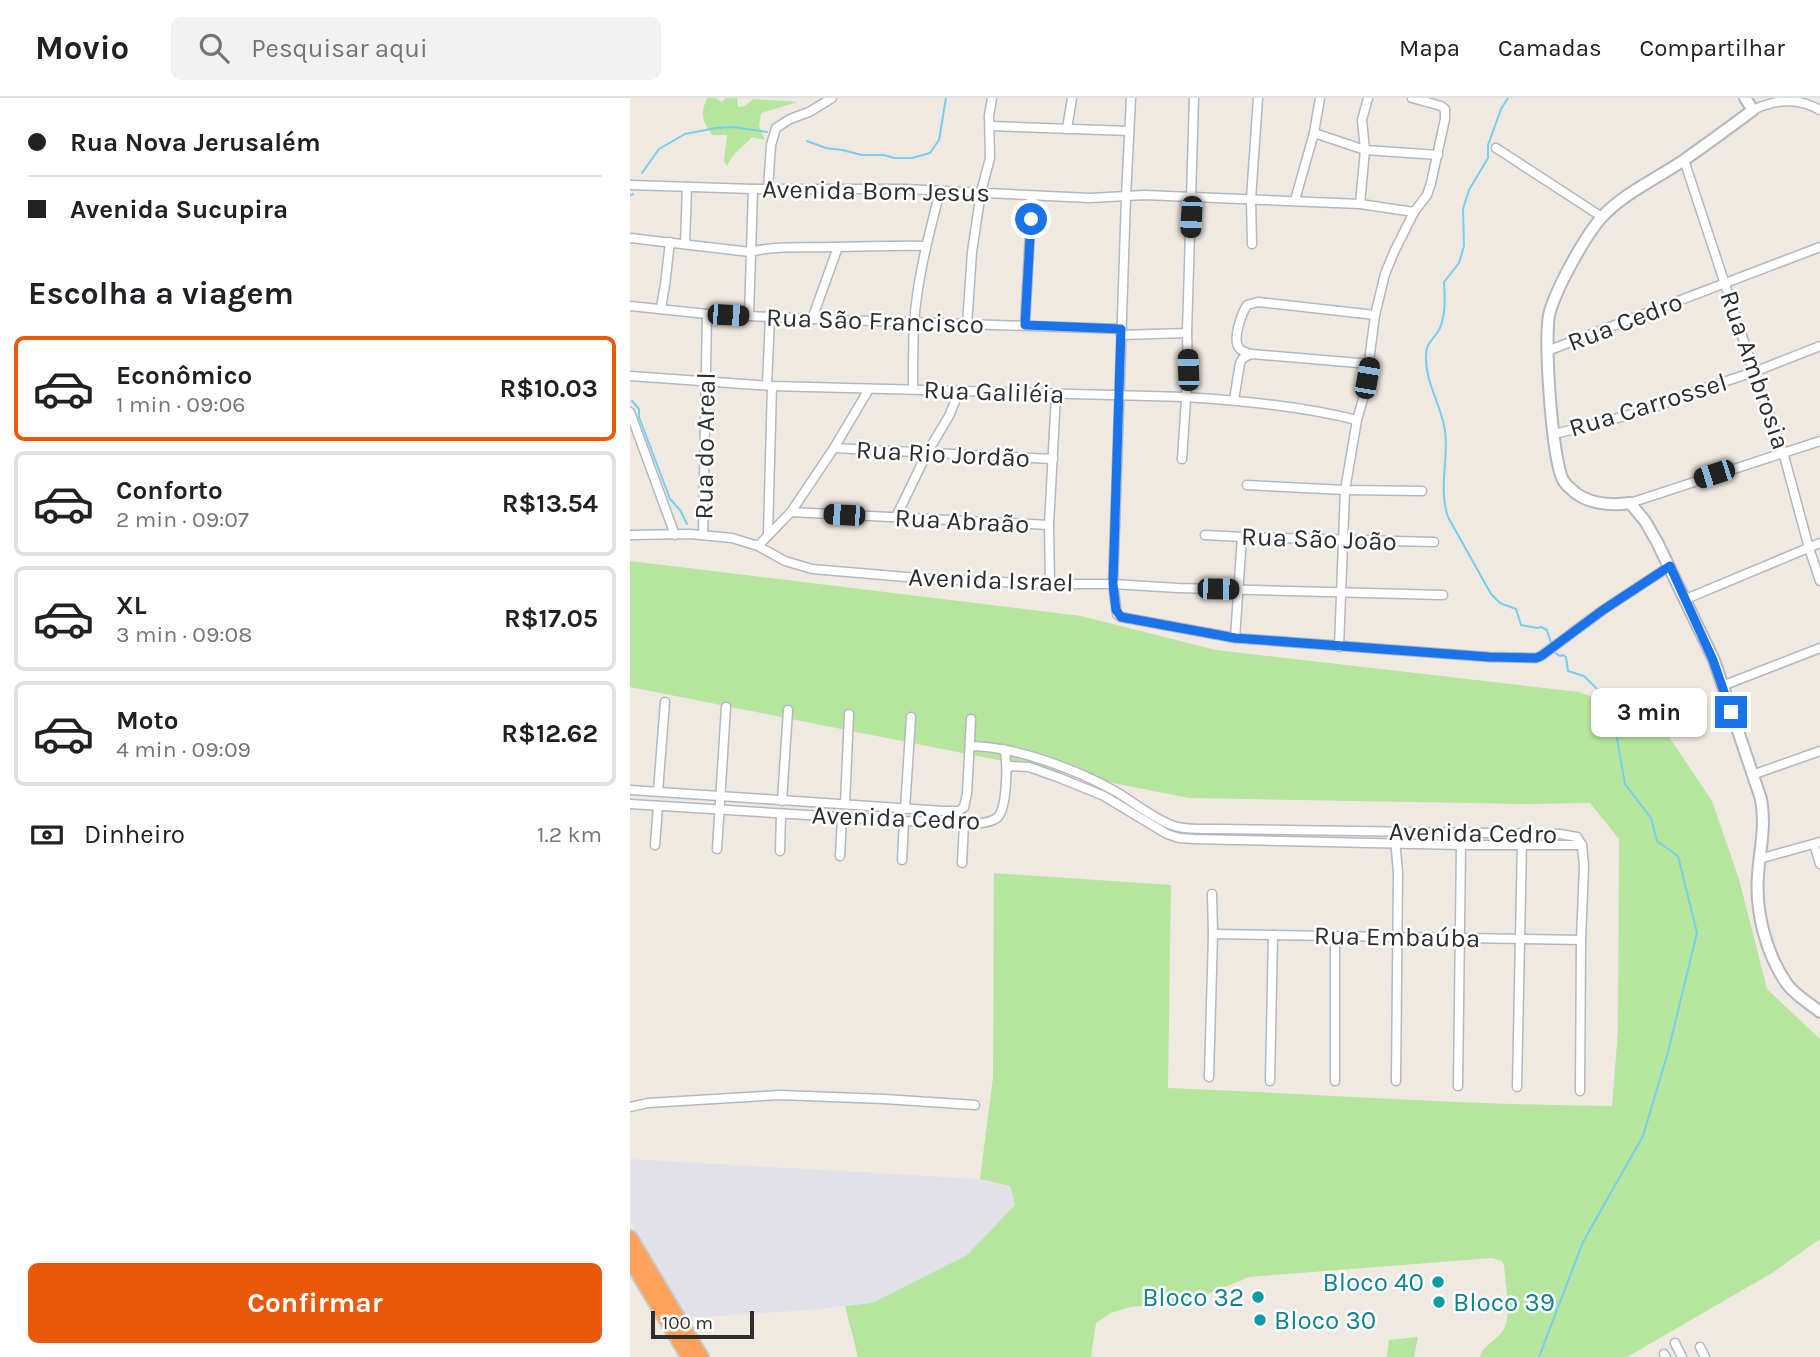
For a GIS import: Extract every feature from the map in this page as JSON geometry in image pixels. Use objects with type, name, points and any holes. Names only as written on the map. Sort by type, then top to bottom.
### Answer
[{"type":"highway","points":[[630,1238],[701,1357]]},
{"type":"highway","points":[[630,1259],[689,1357]]},
{"type":"street","points":[[768,189],[771,145],[776,128],[790,119],[810,112],[831,98]]},
{"type":"street","points":[[967,325],[972,253],[981,192],[990,158],[992,98]]},
{"type":"street","points":[[1067,129],[1072,98]]},
{"type":"street","points":[[1131,98],[1113,584],[1115,605],[1121,617],[1235,638],[1513,658],[1541,656],[1603,610],[1670,566]]},
{"type":"street","points":[[1182,459],[1194,98]]},
{"type":"street","points":[[1252,244],[1251,199],[1258,98]]},
{"type":"street","points":[[1295,200],[1314,133],[1320,98]]},
{"type":"street","points":[[1360,204],[1365,150],[1363,120],[1368,98]]},
{"type":"street","points":[[1339,647],[1345,490],[1370,364],[1375,316],[1385,274],[1394,252],[1427,195],[1436,169],[1445,113],[1443,107],[1412,98]]},
{"type":"street","points":[[1745,98],[1753,110]]},
{"type":"street","points":[[1820,110],[1808,102],[1784,99],[1753,110],[1684,160],[1620,201],[1592,230],[1574,261],[1550,313],[1547,336],[1554,434],[1563,479],[1580,496],[1614,505],[1630,503],[1820,441]]},
{"type":"street","points":[[990,126],[1129,131]]},
{"type":"street","points":[[1314,133],[1365,150],[1438,155]]},
{"type":"street","points":[[1496,148],[1602,217]]},
{"type":"street","name":"Rua Ambrosia","points":[[1684,160],[1783,452],[1820,581]]},
{"type":"street","name":"Avenida Bom Jesus","points":[[630,185],[1295,200],[1360,204],[1415,212]]},
{"type":"street","points":[[685,244],[687,187]]},
{"type":"street","points":[[749,316],[753,189]]},
{"type":"street","points":[[913,389],[914,322],[926,246],[940,191]]},
{"type":"street","points":[[1025,325],[1032,196]]},
{"type":"street","points":[[630,238],[750,252],[760,249],[873,245],[926,246]]},
{"type":"street","points":[[661,308],[670,242]]},
{"type":"street","points":[[812,319],[838,247]]},
{"type":"street","name":"Rua Cedro","points":[[1547,351],[1820,247]]},
{"type":"street","points":[[1370,364],[1251,355],[1237,344],[1240,317],[1247,305],[1258,302],[1375,316]]},
{"type":"street","name":"Rua São Francisco","points":[[630,306],[707,314],[812,319],[1025,325],[1121,332],[1187,332]]},
{"type":"street","name":"Rua do Areal","points":[[704,535],[707,314]]},
{"type":"street","points":[[768,534],[770,317]]},
{"type":"street","name":"Rua Carrossel","points":[[1554,434],[1652,408],[1820,346]]},
{"type":"street","points":[[1234,400],[1240,363],[1243,358],[1251,355]]},
{"type":"street","name":"Rua Galiléia","points":[[630,376],[770,386],[1186,397],[1311,409],[1357,420]]},
{"type":"street","points":[[758,546],[791,512],[869,389]]},
{"type":"street","points":[[895,517],[949,416],[959,391]]},
{"type":"street","points":[[1049,584],[1049,525],[1056,394]]},
{"type":"street","points":[[630,412],[675,535]]},
{"type":"street","name":"Rua Rio Jordão","points":[[834,448],[1053,459]]},
{"type":"street","points":[[1247,485],[1422,491]]},
{"type":"street","points":[[1630,503],[1646,521],[1670,566],[1713,660],[1760,799],[1764,816],[1757,886],[1761,920],[1771,954],[1788,986],[1820,1012]]},
{"type":"street","name":"Rua Abraão","points":[[791,512],[1049,525]]},
{"type":"street","name":"Avenida Israel","points":[[630,535],[704,535],[742,540],[785,561],[812,569],[951,580],[1443,595]]},
{"type":"street","name":"Rua São João","points":[[1205,535],[1434,542]]},
{"type":"street","points":[[1235,638],[1242,537]]},
{"type":"street","points":[[1686,599],[1820,543]]},
{"type":"street","points":[[1722,686],[1820,648]]},
{"type":"street","points":[[658,791],[665,702]]},
{"type":"street","points":[[717,849],[726,707]]},
{"type":"street","points":[[782,801],[788,710]]},
{"type":"street","points":[[845,804],[849,714]]},
{"type":"street","points":[[905,808],[911,717]]},
{"type":"street","points":[[970,746],[971,719]]},
{"type":"street","name":"Avenida Cedro","points":[[630,790],[956,811],[964,807],[967,794],[970,746],[990,747],[1045,761],[1112,789],[1174,826],[1217,830],[1574,835],[1583,845],[1461,845],[1179,838],[1167,834],[1093,792],[1029,767],[1017,765],[1007,769],[1002,811],[990,822],[964,824],[842,818],[630,804]]},
{"type":"street","points":[[1004,749],[1007,769]]},
{"type":"street","points":[[1752,775],[1820,751]]},
{"type":"street","points":[[1118,804],[1124,796]]},
{"type":"street","points":[[655,845],[658,806]]},
{"type":"street","points":[[964,807],[979,823]]},
{"type":"street","points":[[780,851],[781,814]]},
{"type":"street","points":[[840,856],[842,818]]},
{"type":"street","points":[[902,860],[904,821]]},
{"type":"street","points":[[962,863],[964,824]]},
{"type":"street","points":[[1250,840],[1251,830]]},
{"type":"street","points":[[1395,832],[1398,873],[1396,1081]]},
{"type":"street","points":[[1517,1087],[1522,834]]},
{"type":"street","points":[[1759,859],[1817,843],[1820,864]]},
{"type":"street","points":[[1458,1086],[1461,845]]},
{"type":"street","points":[[1580,1091],[1583,845]]},
{"type":"street","points":[[1209,1077],[1212,894]]},
{"type":"street","name":"Rua Embaúba","points":[[1213,934],[1581,940]]},
{"type":"street","points":[[1270,1081],[1273,935]]},
{"type":"street","points":[[1335,936],[1335,1081]]},
{"type":"street","points":[[630,1107],[648,1103],[780,1095],[975,1105]]},
{"type":"street","points":[[1675,1343],[1682,1357]]},
{"type":"street","points":[[1700,1347],[1705,1357]]},
{"type":"shaded area","points":[[630,1159],[980,1179],[1010,1186],[1015,1205],[967,1255],[872,1303],[686,1318],[630,1221]]},
{"type":"green space","points":[[707,98],[722,102],[726,98],[737,98],[738,107],[745,106],[753,99],[798,102],[761,113],[759,126],[765,140],[752,137],[727,166],[724,161],[727,135],[712,135],[704,121],[703,109]]},
{"type":"green space","points":[[630,561],[1081,616],[1216,650],[1579,692],[1659,722],[1712,801],[1739,879],[1767,989],[1820,1039],[1820,1239],[1772,1273],[1627,1357],[1480,1357],[1486,1347],[1502,1332],[1507,1318],[1504,1265],[1502,1261],[1492,1258],[1249,1277],[1188,1302],[1130,1307],[1111,1313],[1096,1323],[1091,1357],[858,1357],[845,1306],[872,1303],[967,1255],[1015,1205],[1010,1186],[980,1179],[993,1077],[994,873],[1171,885],[1168,1088],[1612,1106],[1618,1031],[1619,839],[1590,803],[1189,798],[630,687]]},
{"type":"green space","points":[[1418,1337],[1414,1357],[1387,1357],[1389,1340]]},
{"type":"waterway","points":[[807,141],[862,155],[912,158],[930,153],[939,140],[946,98]]},
{"type":"waterway","points":[[1508,98],[1501,109],[1488,145],[1488,158],[1469,190],[1463,209],[1464,246],[1459,263],[1444,282],[1443,319],[1427,348],[1426,358],[1431,386],[1445,431],[1444,496],[1448,517],[1491,594],[1500,603],[1516,609],[1521,625],[1547,630],[1551,643]]},
{"type":"waterway","points":[[642,173],[659,149],[685,134],[733,127],[767,132]]},
{"type":"waterway","points":[[632,401],[639,409],[639,417],[670,499],[687,524]]},
{"type":"waterway","points":[[1539,1357],[1583,1242],[1643,1136],[1668,1052],[1697,933],[1678,856],[1657,841],[1651,818],[1625,784],[1616,733],[1604,699],[1584,676],[1568,671],[1566,657],[1554,652]]},
{"type":"place","name":"Bloco 40","points":[[1438,1282]]},
{"type":"place","name":"Bloco 32","points":[[1258,1297]]},
{"type":"place","name":"Bloco 39","points":[[1439,1302]]},
{"type":"place","name":"Bloco 30","points":[[1260,1320]]},
{"type":"route","points":[[1031,219],[1025,325],[1121,329],[1113,584],[1116,610],[1121,617],[1235,638],[1489,657],[1536,658],[1670,566],[1713,660],[1731,712]]}]
